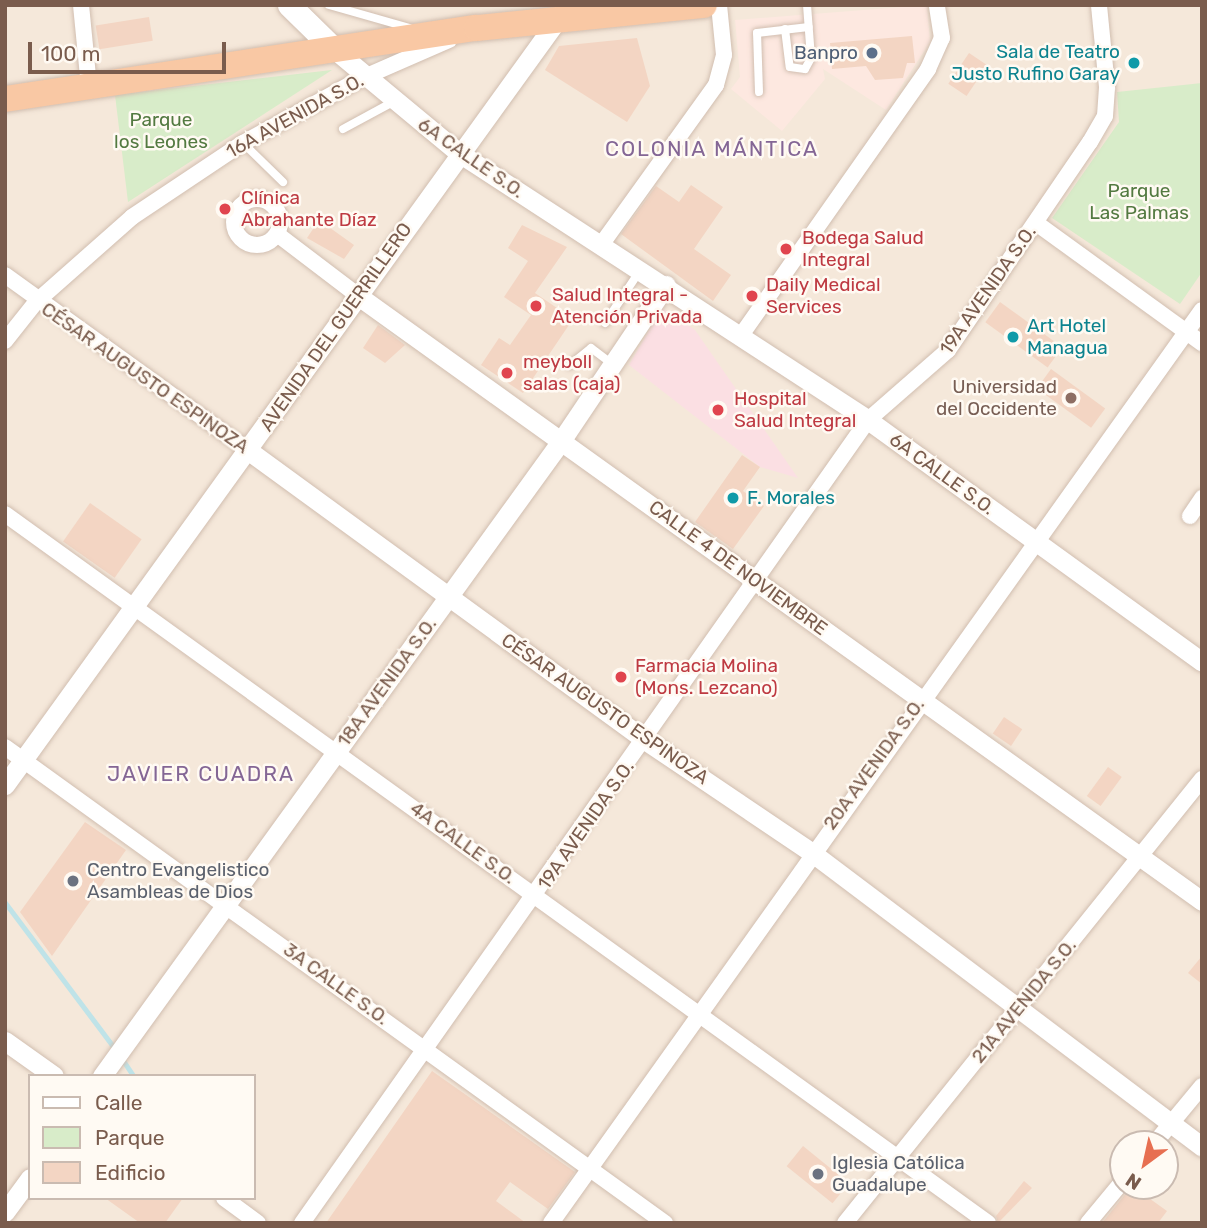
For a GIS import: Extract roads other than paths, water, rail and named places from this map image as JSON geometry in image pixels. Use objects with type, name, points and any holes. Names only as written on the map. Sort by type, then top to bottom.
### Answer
[{"type":"highway","points":[[5,99],[562,13],[704,5]]},
{"type":"main road","points":[[289,5],[335,50]]},
{"type":"street","points":[[81,5],[89,86]]},
{"type":"street","points":[[601,245],[716,85],[724,55],[719,5]]},
{"type":"street","points":[[741,334],[928,69],[942,38],[937,5]]},
{"type":"street","name":"19A AVENIDA S.O.","points":[[302,1223],[424,1047],[536,896],[758,582],[868,420],[948,350],[1035,223],[1105,116],[1099,5]]},
{"type":"street","name":"AVENIDA DEL GUERRILLERO","points":[[5,785],[133,605],[249,451],[562,13]]},
{"type":"street","name":"16A AVENIDA S.O.","points":[[5,341],[36,302],[132,217],[243,143],[362,78],[477,28]]},
{"type":"street","name":"6A CALLE S.O.","points":[[335,50],[362,78],[460,153],[741,334],[868,420],[1202,662]]},
{"type":"street","points":[[1035,223],[1202,344]]},
{"type":"street","name":"CALLE 4 DE NOVIEMBRE","points":[[277,233],[358,295],[561,441],[1142,854],[1202,901]]},
{"type":"street","name":"CÉSAR AUGUSTO ESPINOZA","points":[[5,275],[36,302],[249,451],[645,740],[811,852],[1020,1006],[1202,1147]]},
{"type":"street","name":"18A AVENIDA S.O.","points":[[103,1074],[561,441],[666,285]]},
{"type":"street","name":"20A AVENIDA S.O.","points":[[551,1223],[700,1015],[811,852],[1202,310]]},
{"type":"street","name":"4A CALLE S.O.","points":[[5,514],[700,1015],[900,1155],[988,1223]]},
{"type":"street","name":"3A CALLE S.O.","points":[[5,747],[666,1223]]},
{"type":"street","name":"21A AVENIDA S.O.","points":[[845,1223],[1202,779]]},
{"type":"street","points":[[5,1041],[51,1074]]},
{"type":"street","points":[[1165,1130],[1202,1086]]},
{"type":"street","points":[[5,1212],[28,1181]]},
{"type":"street","points":[[1088,1223],[1109,1198]]},
{"type":"street","points":[[227,1200],[258,1223]]},
{"type":"lane","points":[[329,5],[437,34]]},
{"type":"lane","points":[[785,29],[787,60],[796,69],[809,65],[807,5]]},
{"type":"lane","points":[[759,92],[754,41],[764,30],[808,27]]},
{"type":"lane","points":[[343,129],[393,102]]},
{"type":"lane","points":[[243,143],[283,182]]},
{"type":"lane","points":[[605,323],[641,269]]},
{"type":"lane","points":[[570,365],[591,348],[612,364]]},
{"type":"waterway","points":[[5,902],[116,1050]]},
{"type":"waterway","points":[[121,1057],[133,1074]]},
{"type":"place","name":"Banpro","points":[[872,53]]},
{"type":"place","name":"Sala de Teatro Justo Rufino Garay","points":[[1134,63]]},
{"type":"place","name":"Clínica Abrahante Díaz","points":[[225,209]]},
{"type":"place","name":"Bodega Salud Integral","points":[[786,249]]},
{"type":"place","name":"Daily Medical Services","points":[[752,296]]},
{"type":"place","name":"Salud Integral - Atención Privada","points":[[536,306]]},
{"type":"place","name":"Art Hotel Managua","points":[[1013,337]]},
{"type":"place","name":"meyboll salas (caja)","points":[[507,373]]},
{"type":"place","name":"Universidad del Occidente","points":[[1071,398]]},
{"type":"place","name":"Hospital Salud Integral","points":[[718,410]]},
{"type":"place","name":"F. Morales","points":[[733,498]]},
{"type":"place","name":"Farmacia Molina (Mons. Lezcano)","points":[[621,677]]},
{"type":"place","name":"Centro Evangelistico Asambleas de Dios","points":[[73,881]]},
{"type":"place","name":"Iglesia Católica Guadalupe","points":[[818,1174]]},
{"type":"district","name":"COLONIA MÁNTICA","points":[[712,149]]},
{"type":"district","name":"JAVIER CUADRA","points":[[201,774]]},
{"type":"park label","name":"Parque los Leones","points":[[161,131]]},
{"type":"park label","name":"Parque Las Palmas","points":[[1139,202]]}]
